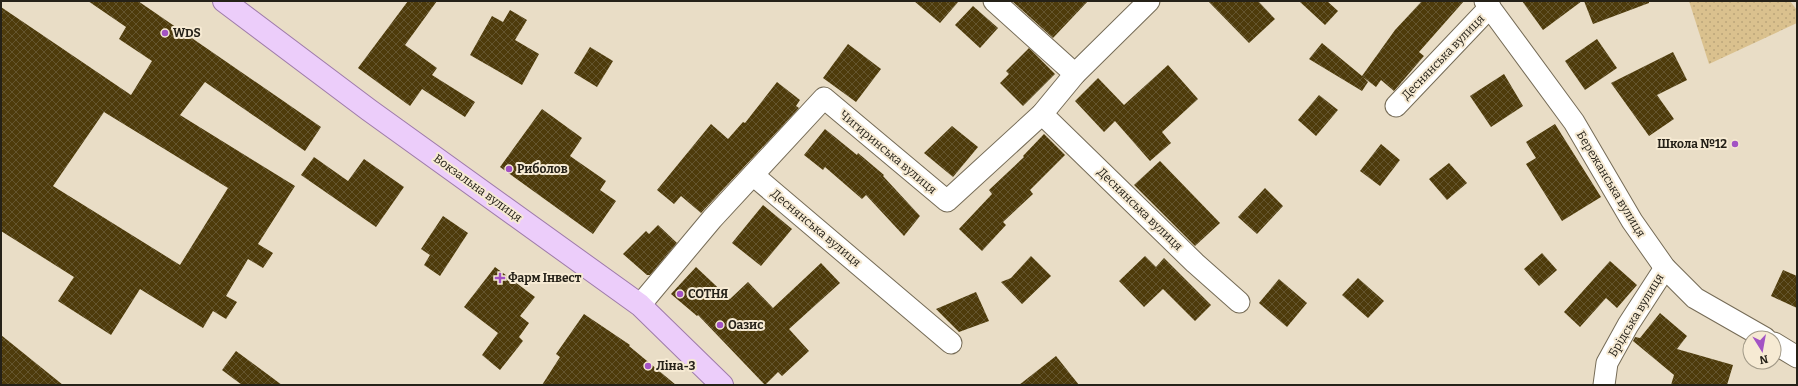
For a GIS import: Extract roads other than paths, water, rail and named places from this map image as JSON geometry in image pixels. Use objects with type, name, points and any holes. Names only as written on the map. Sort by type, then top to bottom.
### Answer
[{"type":"main road","name":"Вокзальна вулиця","points":[[224,1],[369,110],[640,305],[722,385]]},
{"type":"street","points":[[994,1],[1075,74]]},
{"type":"street","name":"Чигиринська вулиця","points":[[640,305],[712,219],[824,98],[947,201],[1042,114],[1075,74],[1149,1]]},
{"type":"street","name":"Деснянська вулиця","points":[[1396,106],[1487,4]]},
{"type":"street","name":"Бережанська вулиця","points":[[1487,4],[1574,122],[1632,222],[1665,268],[1696,298],[1751,330]]},
{"type":"street","name":"Деснянська вулиця","points":[[1042,114],[1195,263],[1239,302]]},
{"type":"street","name":"Деснянська вулиця","points":[[753,175],[951,343]]},
{"type":"street","name":"Брідська вулиця","points":[[1604,385],[1607,363],[1628,325],[1665,268]]},
{"type":"street","points":[[1782,348],[1797,357]]},
{"type":"place","name":"WDS","points":[[165,33]]},
{"type":"place","name":"Школа №12","points":[[1735,144]]},
{"type":"place","name":"Риболов","points":[[509,169]]},
{"type":"place","name":"Фарм Інвест","points":[[500,278]]},
{"type":"place","name":"СОТНЯ","points":[[680,294]]},
{"type":"place","name":"Оазис","points":[[720,325]]},
{"type":"place","name":"Ліна-3","points":[[648,366]]}]
